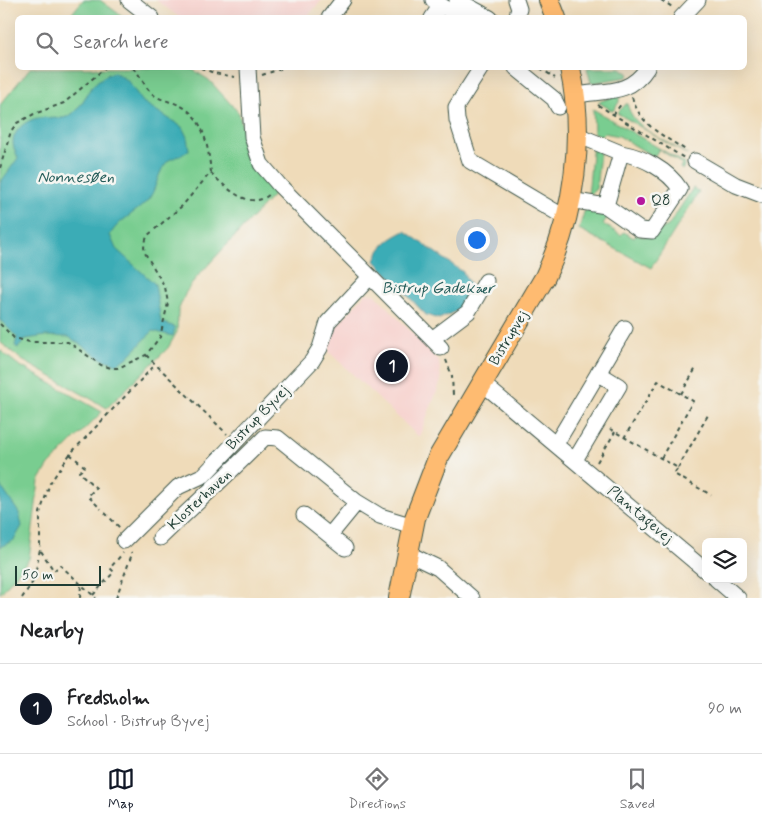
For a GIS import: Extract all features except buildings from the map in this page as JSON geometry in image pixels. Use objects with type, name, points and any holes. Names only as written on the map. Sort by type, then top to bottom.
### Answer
[{"type":"main road","points":[[549,0],[555,15]]},
{"type":"main road","name":"Bistrupvej","points":[[399,598],[413,526],[438,458],[545,277],[554,257],[573,186],[576,134],[576,94],[563,73]]},
{"type":"street","points":[[129,0],[148,15]]},
{"type":"street","points":[[331,15],[343,0]]},
{"type":"street","points":[[457,0],[484,15]]},
{"type":"street","points":[[516,0],[519,9],[517,15]]},
{"type":"street","points":[[684,15],[698,0]]},
{"type":"street","points":[[436,8],[454,15]]},
{"type":"street","points":[[248,70],[252,137],[261,164],[280,186],[437,343],[468,312],[486,281]]},
{"type":"street","points":[[479,70],[456,107],[457,120],[470,161],[568,209],[606,206],[640,230],[652,231],[680,189],[672,177],[636,156],[621,153],[576,134]]},
{"type":"street","points":[[518,70],[554,99],[558,107]]},
{"type":"street","points":[[576,94],[629,87],[641,77],[646,70]]},
{"type":"street","points":[[606,206],[621,153]]},
{"type":"street","points":[[695,161],[736,185],[762,195]]},
{"type":"street","name":"Bistrup Byvej","points":[[126,539],[178,487],[204,475],[312,361],[320,348],[328,322],[370,276]]},
{"type":"street","points":[[556,444],[625,328]]},
{"type":"street","points":[[575,460],[619,386],[598,374]]},
{"type":"street","name":"Plantagevej","points":[[482,383],[702,567]]},
{"type":"street","name":"Klosterhaven","points":[[160,538],[196,503],[208,495],[265,437],[278,438],[357,502],[380,516],[413,526]]},
{"type":"street","points":[[330,535],[357,502]]},
{"type":"street","points":[[304,514],[345,548]]},
{"type":"street","points":[[407,553],[438,568],[472,598]]},
{"type":"street","points":[[721,583],[738,598]]},
{"type":"path","points":[[0,168],[11,131],[17,123],[34,114],[64,103],[103,70]]},
{"type":"path","points":[[135,70],[155,96],[179,105],[190,112],[205,135],[211,172],[228,190],[244,199],[266,198],[280,186]]},
{"type":"path","points":[[207,70],[224,76],[248,70]]},
{"type":"path","points":[[549,70],[563,73]]},
{"type":"path","points":[[629,87],[636,110],[647,125],[688,151],[695,161]]},
{"type":"path","points":[[598,105],[683,158],[695,161]]},
{"type":"path","points":[[0,324],[14,338],[30,342],[68,342],[101,365],[111,368],[118,368],[146,355],[160,337],[168,303],[165,287],[145,253],[145,241],[152,230],[182,206],[211,172]]},
{"type":"path","points":[[437,343],[452,376],[453,395],[468,405]]},
{"type":"path","points":[[146,355],[236,442]]},
{"type":"path","points":[[22,598],[34,580],[40,550],[40,513],[50,483],[70,454],[155,364]]},
{"type":"path","points":[[681,394],[696,368]]},
{"type":"path","points":[[624,438],[658,381],[693,401],[661,458]]},
{"type":"path","points":[[708,415],[674,474],[710,495]]},
{"type":"path","points":[[599,422],[678,468]]},
{"type":"path","points":[[590,473],[615,432]]},
{"type":"path","points":[[70,454],[85,467],[79,472],[96,488],[88,496],[101,508]]},
{"type":"path","points":[[105,513],[126,539]]},
{"type":"path","points":[[93,596],[114,572],[110,568],[128,547],[132,554],[116,598]]},
{"type":"path","points":[[40,550],[54,571],[60,565],[96,598]]},
{"type":"path","points":[[80,598],[81,585]]},
{"type":"shaded area","points":[[156,0],[322,0],[309,15],[176,15]]},
{"type":"shaded area","points":[[366,293],[375,294],[439,361],[441,381],[419,437],[329,352],[328,346],[334,329]]},
{"type":"green space","points":[[83,0],[100,0],[120,15],[71,15]]},
{"type":"green space","points":[[28,70],[193,70],[209,80],[239,113],[247,150],[263,177],[277,191],[197,277],[186,292],[178,311],[177,332],[168,348],[107,408],[22,360],[0,342],[0,105]]},
{"type":"green space","points":[[588,70],[624,70],[629,74],[627,77],[591,83]]},
{"type":"green space","points":[[619,95],[619,102],[613,111],[598,102]]},
{"type":"green space","points":[[627,103],[630,112],[636,120],[650,133],[617,113]]},
{"type":"green space","points":[[593,109],[684,163],[682,170],[680,168],[682,164],[659,149],[654,157],[619,136],[604,133],[602,136],[594,133]]},
{"type":"green space","points":[[593,143],[600,153],[596,189],[588,196]]},
{"type":"green space","points":[[693,188],[699,192],[651,268],[579,229],[585,209],[600,211],[608,216],[603,224],[621,235],[624,232],[634,238],[636,235],[645,237],[668,226]]},
{"type":"green space","points":[[0,350],[17,364],[102,412],[49,465],[39,481],[29,559],[0,594]]},
{"type":"water","name":"Nonnesøen","points":[[114,72],[127,80],[143,102],[182,127],[187,137],[189,150],[165,164],[147,201],[122,221],[110,235],[116,249],[155,284],[161,322],[175,327],[173,336],[153,331],[127,358],[117,364],[102,359],[69,337],[46,336],[26,339],[18,348],[15,346],[17,337],[0,320],[0,183],[18,158],[13,143],[15,134],[30,120],[64,118],[72,114],[98,81]]},
{"type":"water","name":"Bistrup Gadekær","points":[[405,231],[463,272],[473,291],[461,309],[439,319],[426,315],[375,261],[379,251],[386,243]]},
{"type":"water","points":[[0,485],[19,513],[22,526],[14,540],[0,547]]},
{"type":"place","name":"Q8","points":[[641,201]]},
{"type":"place","name":"Fredsholm","points":[[392,366]]}]
